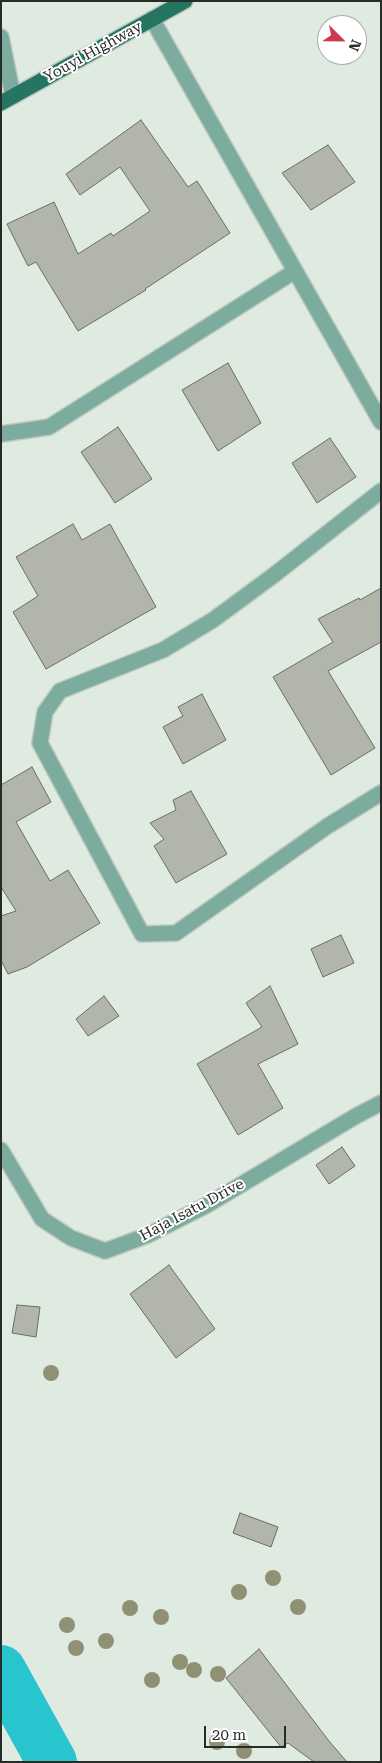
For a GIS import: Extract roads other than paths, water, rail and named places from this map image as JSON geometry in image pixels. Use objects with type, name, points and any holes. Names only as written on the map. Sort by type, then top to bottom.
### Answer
[{"type":"main road","name":"Youyi Highway","points":[[7,100],[185,1]]},
{"type":"street","points":[[152,19],[381,422]]},
{"type":"street","points":[[1,37],[7,100]]},
{"type":"street","points":[[1,434],[49,427],[295,271]]},
{"type":"street","points":[[381,490],[274,575],[213,620],[163,650],[60,691],[45,712],[40,743],[142,934],[176,933],[326,827],[381,793]]},
{"type":"street","name":"Haja Isatu Drive","points":[[1,1150],[42,1219],[71,1238],[105,1250],[148,1235],[207,1204],[381,1103]]},
{"type":"waterway","points":[[1,1670],[52,1762]]}]
